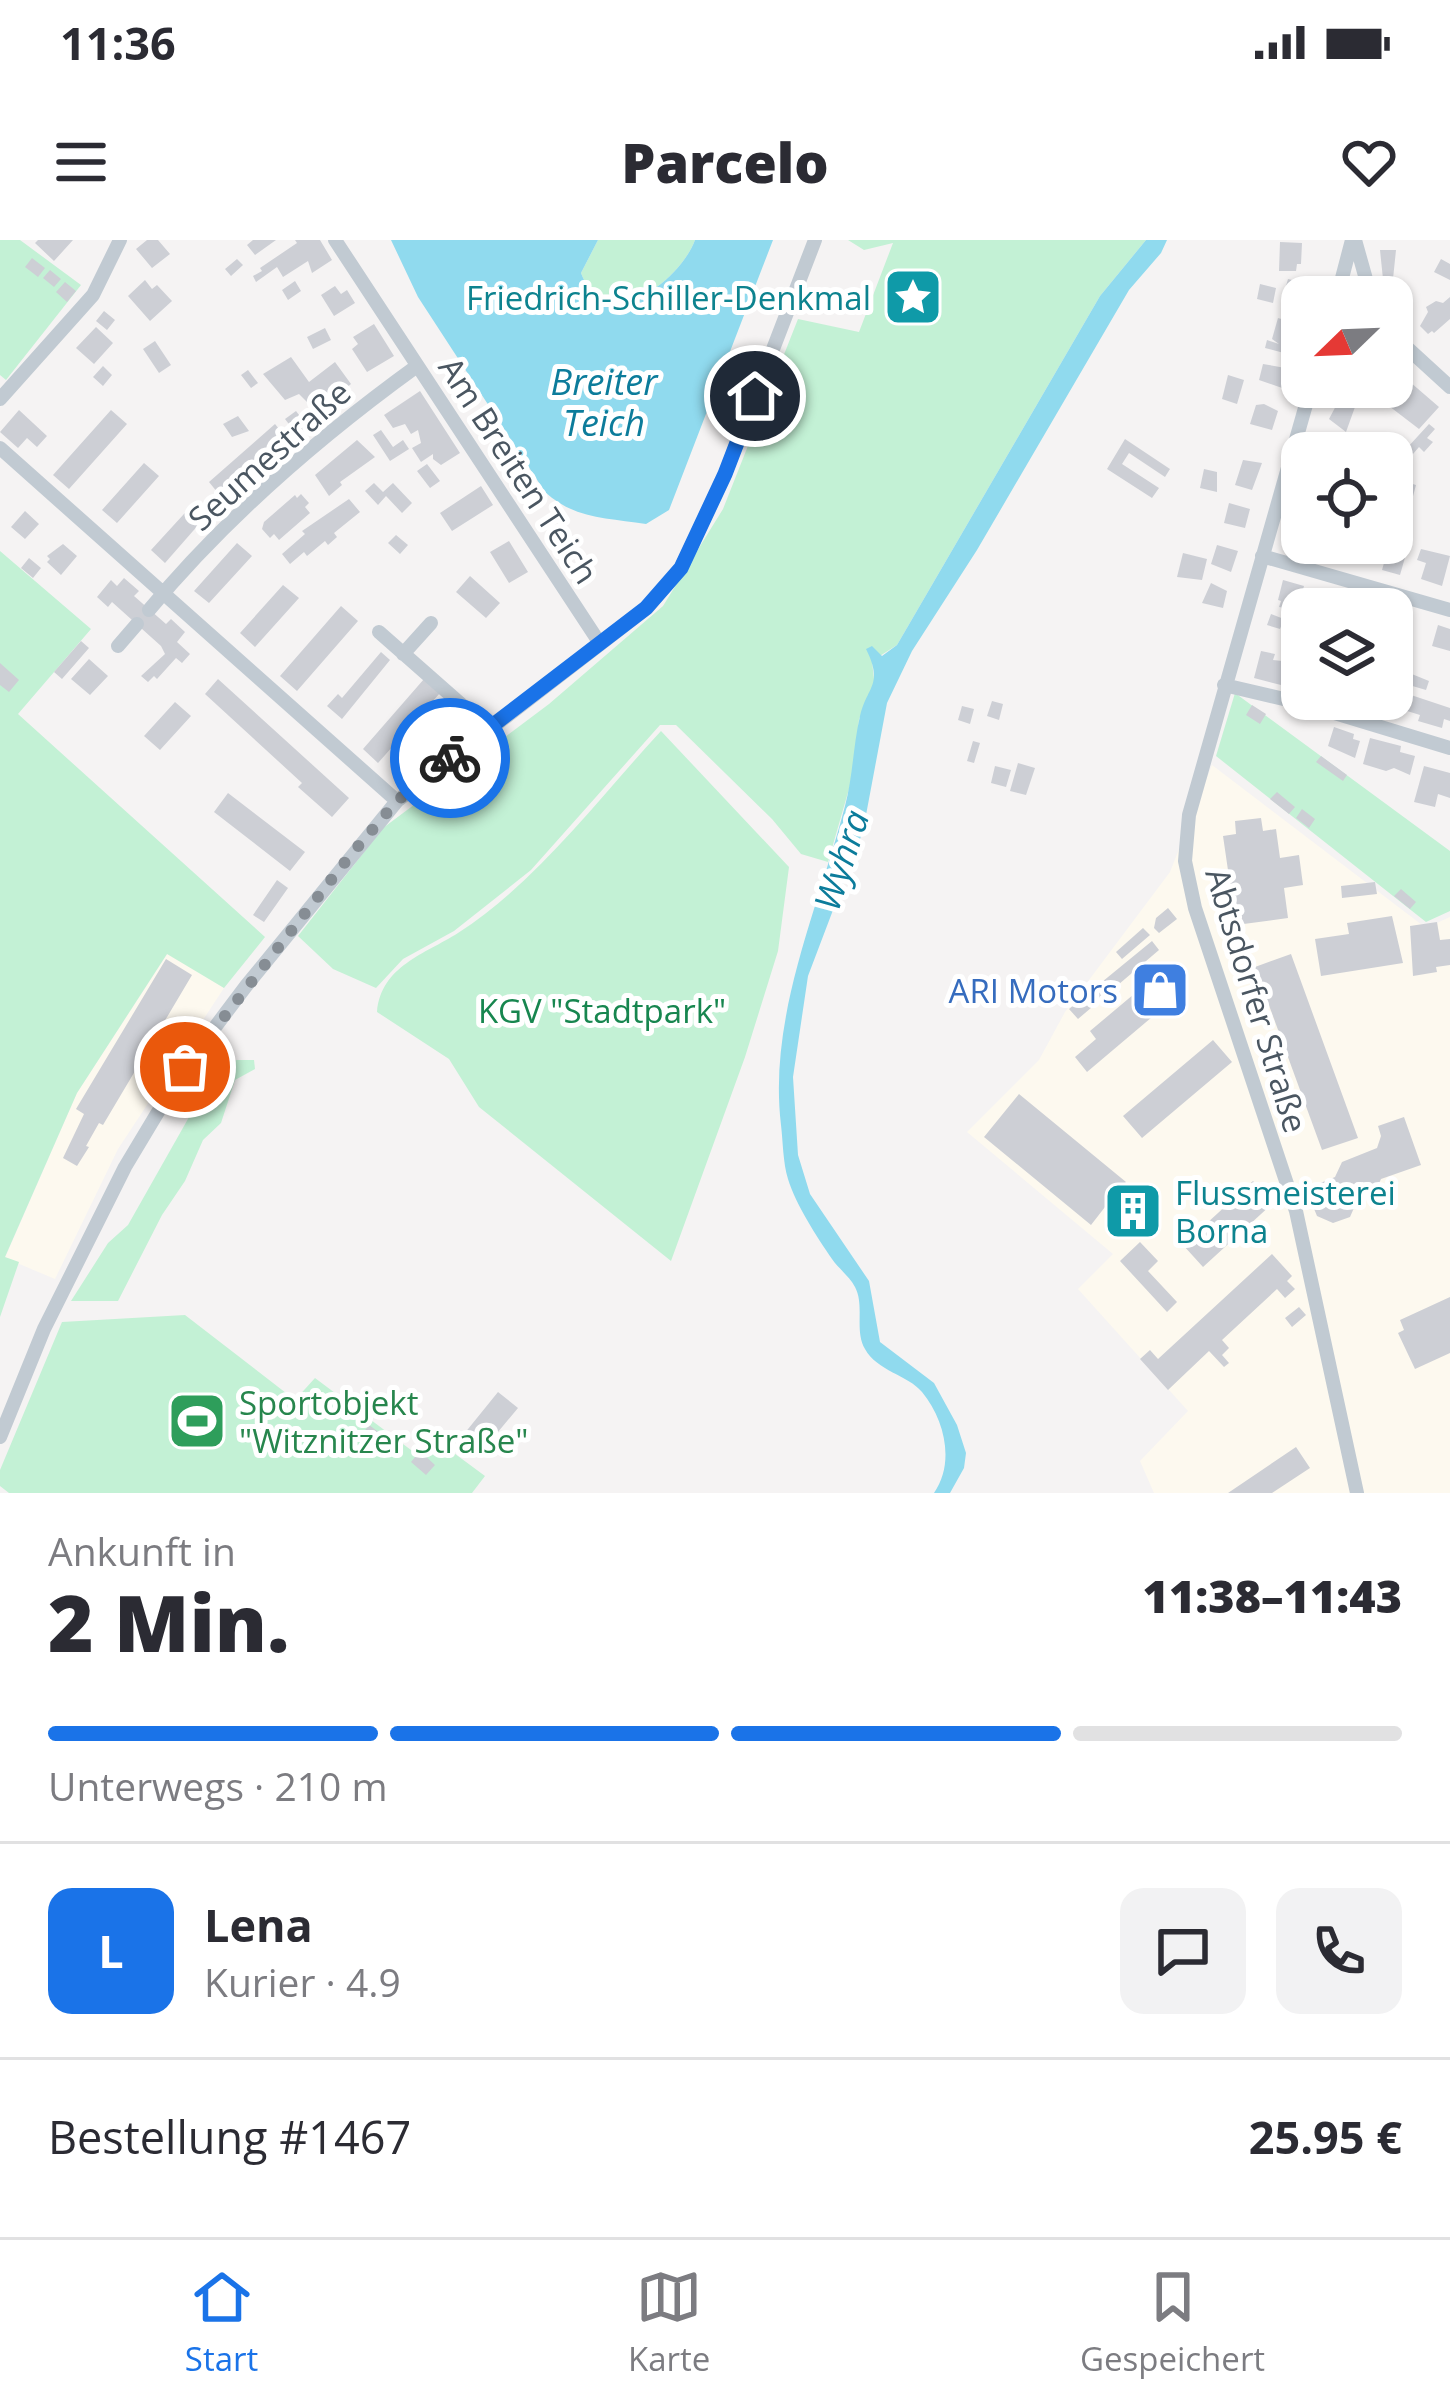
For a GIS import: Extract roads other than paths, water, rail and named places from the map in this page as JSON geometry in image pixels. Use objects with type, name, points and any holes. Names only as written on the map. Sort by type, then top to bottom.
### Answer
[{"type":"street","points":[[0,399],[93,295],[120,240]]},
{"type":"street","name":"Am Breiten Teich","points":[[335,240],[599,642]]},
{"type":"street","points":[[0,1437],[79,1256],[185,1067],[397,801],[646,608],[691,552],[815,240]]},
{"type":"street","points":[[1343,276],[1353,240]]},
{"type":"street","points":[[1353,240],[1364,276]]},
{"type":"street","points":[[1413,353],[1450,387]]},
{"type":"street","name":"Seumestraße","points":[[149,610],[260,491],[352,412],[417,366]]},
{"type":"street","name":"Abtsdorfer Straße","points":[[1305,408],[1189,815],[1185,861],[1211,964],[1296,1211],[1357,1493]]},
{"type":"street","points":[[0,448],[397,801]]},
{"type":"street","points":[[1262,556],[1450,610]]},
{"type":"street","points":[[403,654],[431,623]]},
{"type":"street","points":[[118,646],[136,624]]},
{"type":"street","points":[[379,632],[488,728]]},
{"type":"street","points":[[1225,685],[1450,748]]},
{"type":"water","name":"Breiter Teich","points":[[391,240],[598,240],[581,273],[592,292],[607,301],[624,302],[659,286],[695,240],[773,240],[669,510],[646,524],[580,512],[545,492],[418,297]]},
{"type":"water","name":"Wyhra","points":[[1146,240],[1167,240],[1129,290],[977,550],[912,651],[887,703],[863,831],[808,976],[793,1077],[798,1155],[810,1194],[869,1281],[880,1342],[934,1383],[957,1425],[966,1453],[964,1468],[950,1493],[934,1493],[945,1455],[937,1415],[916,1386],[877,1363],[865,1349],[855,1287],[814,1231],[788,1179],[779,1084],[788,1004],[845,806],[860,716],[874,678],[866,649],[872,646],[882,656],[897,645],[1100,296]]},
{"type":"place","name":"Friedrich-Schiller-Denkmal","points":[[913,297]]},
{"type":"place","name":"ARI Motors","points":[[1160,990]]},
{"type":"place","name":"Flussmeisterei Borna","points":[[1133,1211]]},
{"type":"place","name":"Sportobjekt \"Witznitzer Straße\"","points":[[197,1421]]},
{"type":"park label","name":"KGV \"Stadtpark\"","points":[[602,1010]]}]
